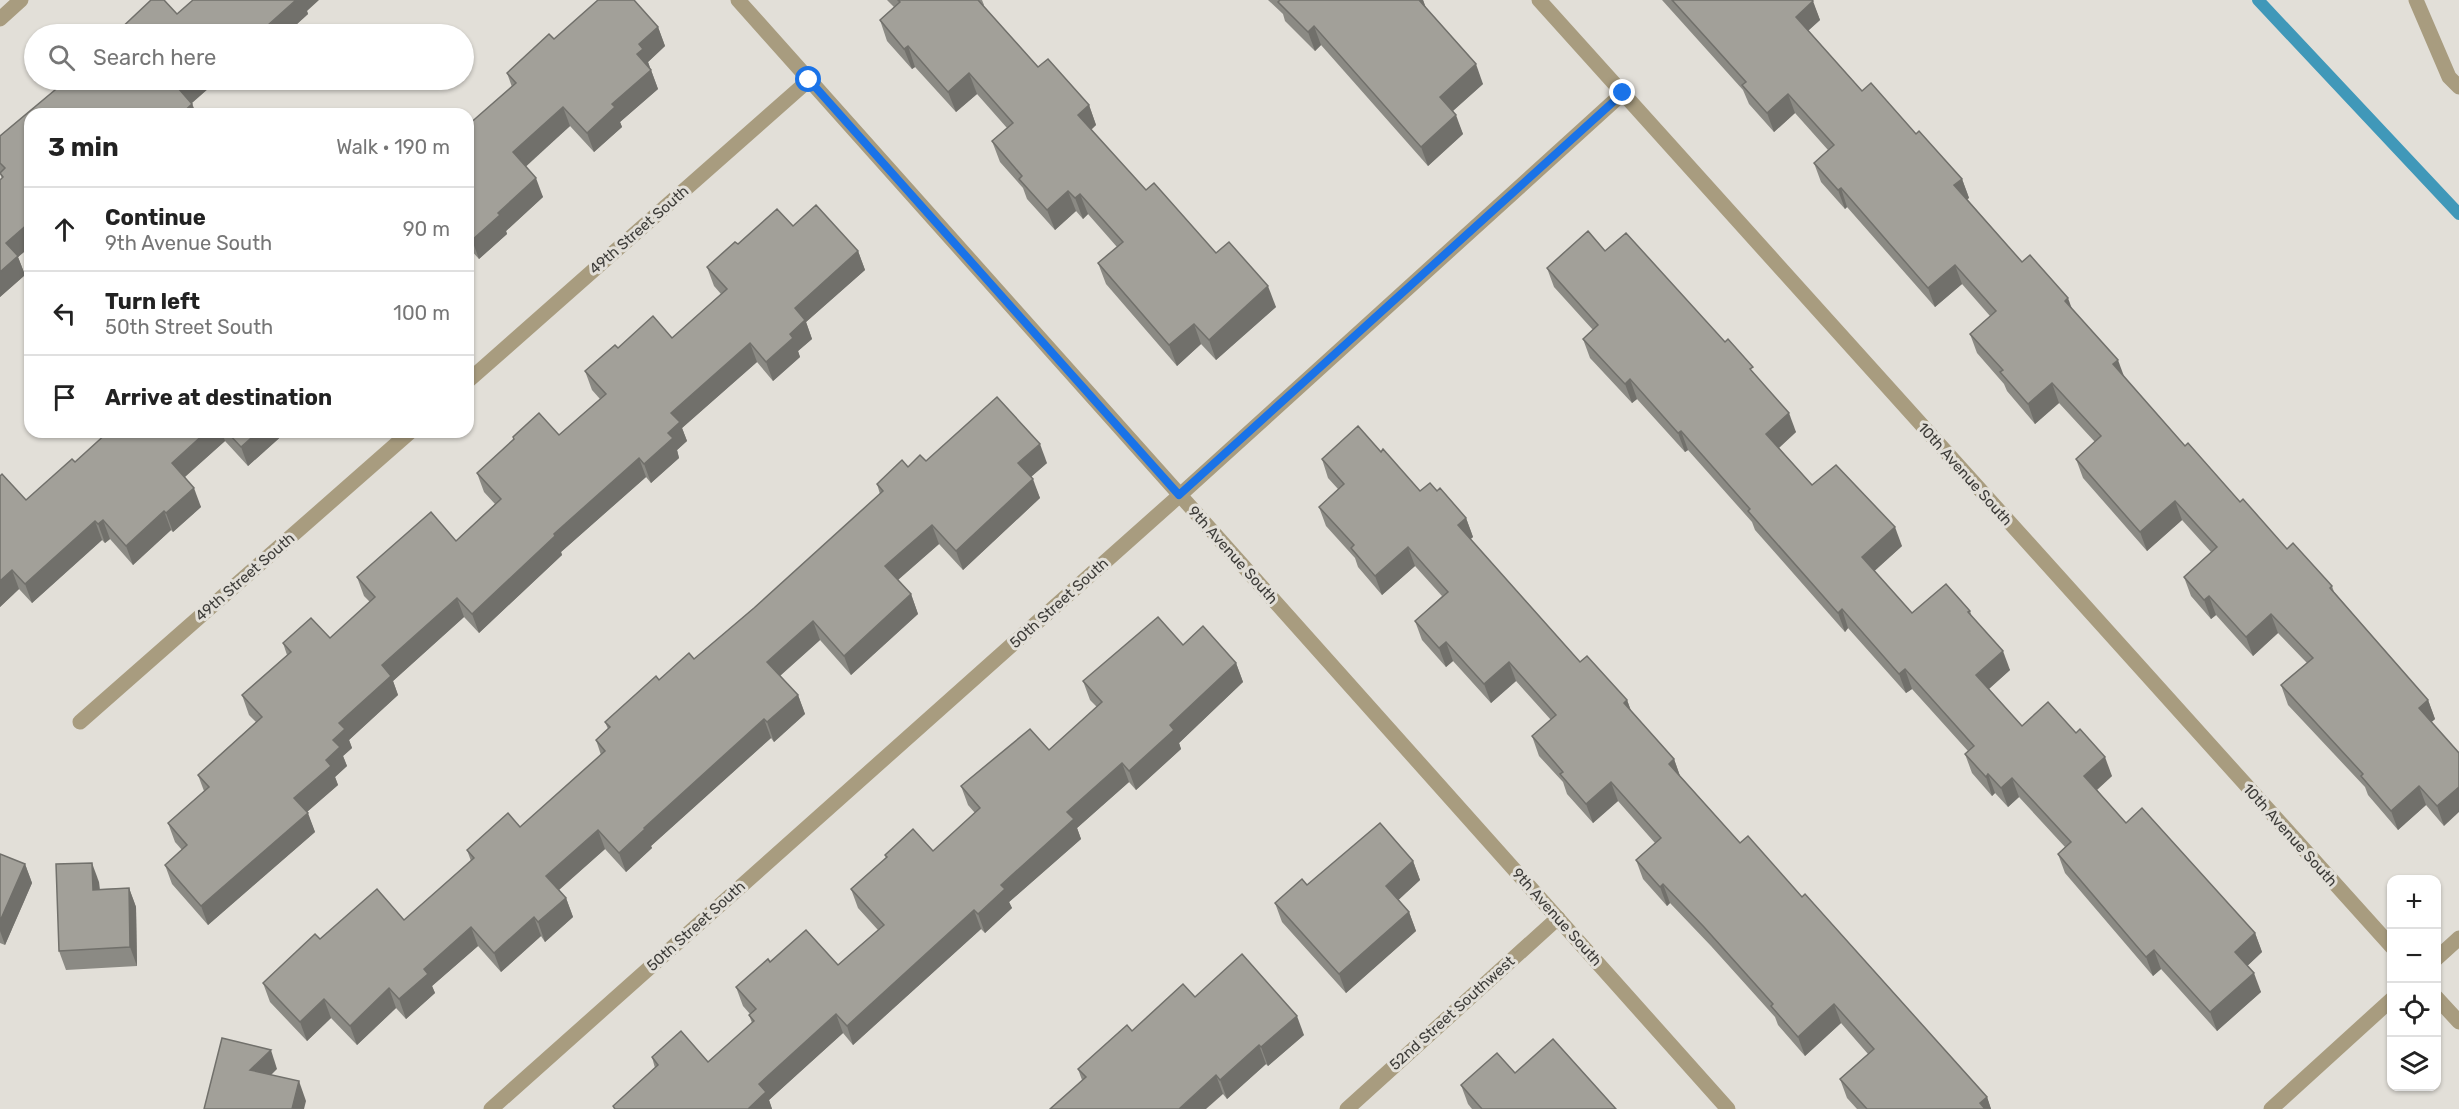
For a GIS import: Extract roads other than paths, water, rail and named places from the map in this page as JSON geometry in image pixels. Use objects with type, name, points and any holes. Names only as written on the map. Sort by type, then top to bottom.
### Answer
[{"type":"street","points":[[0,19],[21,0]]},
{"type":"street","name":"9th Avenue South","points":[[738,0],[1728,1109]]},
{"type":"street","name":"10th Avenue South","points":[[1539,0],[2387,943]]},
{"type":"street","points":[[2416,0],[2449,76],[2459,87]]},
{"type":"street","name":"49th Street South","points":[[474,376],[809,80]]},
{"type":"street","name":"50th Street South","points":[[491,1109],[1179,495],[1623,93]]},
{"type":"street","name":"49th Street South","points":[[80,722],[403,438]]},
{"type":"street","name":"52nd Street Southwest","points":[[1347,1109],[1558,918]]},
{"type":"street","points":[[2441,954],[2459,938]]},
{"type":"street","points":[[2441,1002],[2459,1022]]},
{"type":"street","points":[[2271,1109],[2387,1003]]},
{"type":"waterway","points":[[2258,0],[2459,214]]}]
